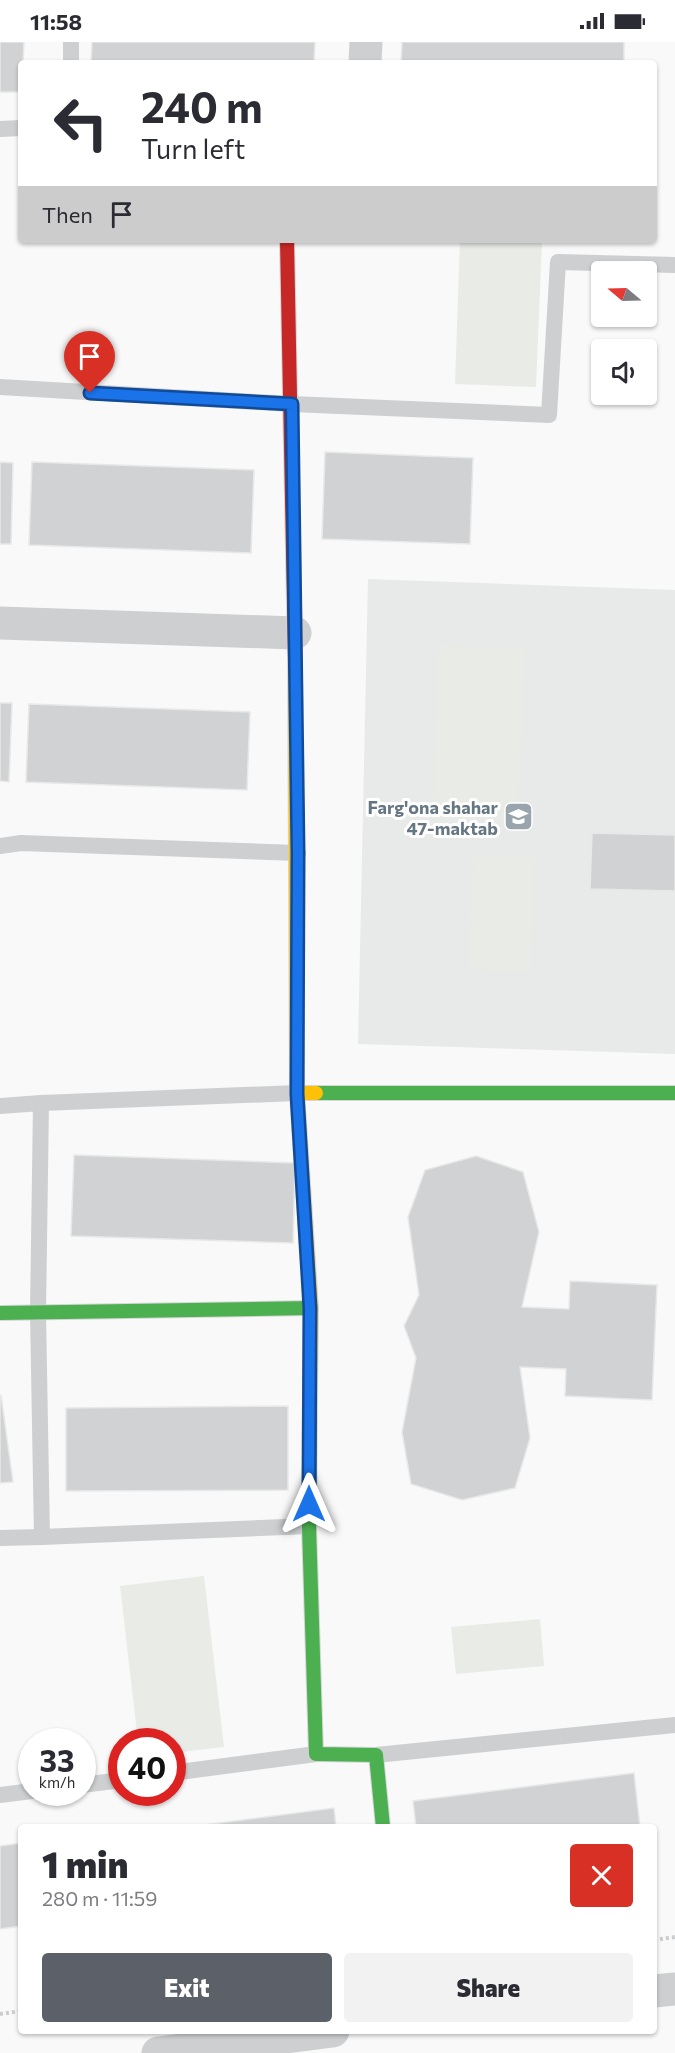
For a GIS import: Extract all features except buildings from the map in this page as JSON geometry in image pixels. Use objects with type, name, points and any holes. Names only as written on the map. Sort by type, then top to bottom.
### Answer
[{"type":"street","points":[[365,60],[366,42]]},
{"type":"street","points":[[287,243],[292,404],[298,853],[297,1094],[310,1308],[309,1526],[316,1754],[376,1755],[383,1824]]},
{"type":"street","points":[[0,623],[295,633]]},
{"type":"street","points":[[297,1094],[675,1093]]},
{"type":"street","points":[[0,1313],[310,1308]]},
{"type":"street","points":[[657,1991],[675,1989]]},
{"type":"street","points":[[158,2053],[309,2034]]},
{"type":"lane","points":[[71,42],[71,60]]},
{"type":"lane","points":[[0,129],[18,128]]},
{"type":"lane","points":[[0,387],[292,404],[549,415],[558,262],[675,265]]},
{"type":"lane","points":[[0,846],[21,843],[298,853]]},
{"type":"lane","points":[[0,1106],[297,1094]]},
{"type":"lane","points":[[41,1103],[38,1313],[42,1537]]},
{"type":"lane","points":[[0,1538],[309,1526]]},
{"type":"lane","points":[[376,1755],[675,1725]]},
{"type":"lane","points":[[186,1771],[316,1754]]},
{"type":"lane","points":[[0,1795],[18,1793]]},
{"type":"path","points":[[657,1940],[675,1937]]},
{"type":"path","points":[[0,2014],[18,2011]]},
{"type":"shaded area","points":[[460,243],[542,243],[536,387],[455,384]]},
{"type":"shaded area","name":"Farg'ona shahar 47-maktab","points":[[368,579],[675,590],[675,1054],[358,1044]]},
{"type":"shaded area","points":[[439,646],[525,649],[518,822],[432,819]]},
{"type":"shaded area","points":[[473,855],[535,857],[530,971],[469,969]]},
{"type":"shaded area","points":[[204,1576],[224,1747],[186,1751],[186,1728],[136,1728],[120,1586]]},
{"type":"shaded area","points":[[540,1619],[544,1666],[456,1674],[451,1627]]},
{"type":"traffic: fast","points":[[316,1093],[675,1093]]},
{"type":"traffic: fast","points":[[0,1313],[311,1308]]},
{"type":"traffic: fast","points":[[310,1397],[309,1526],[316,1754],[376,1755],[383,1824]]},
{"type":"traffic: slow","points":[[295,657],[297,1093],[316,1093]]},
{"type":"traffic: slow","points":[[297,1093],[311,1308],[310,1397]]},
{"type":"traffic: jam","points":[[287,243],[295,657]]},
{"type":"place","name":"Farg'ona shahar 47-maktab","points":[[519,817]]},
{"type":"route","points":[[90,393],[292,404],[298,853],[297,1094],[310,1308],[309,1504]]}]
